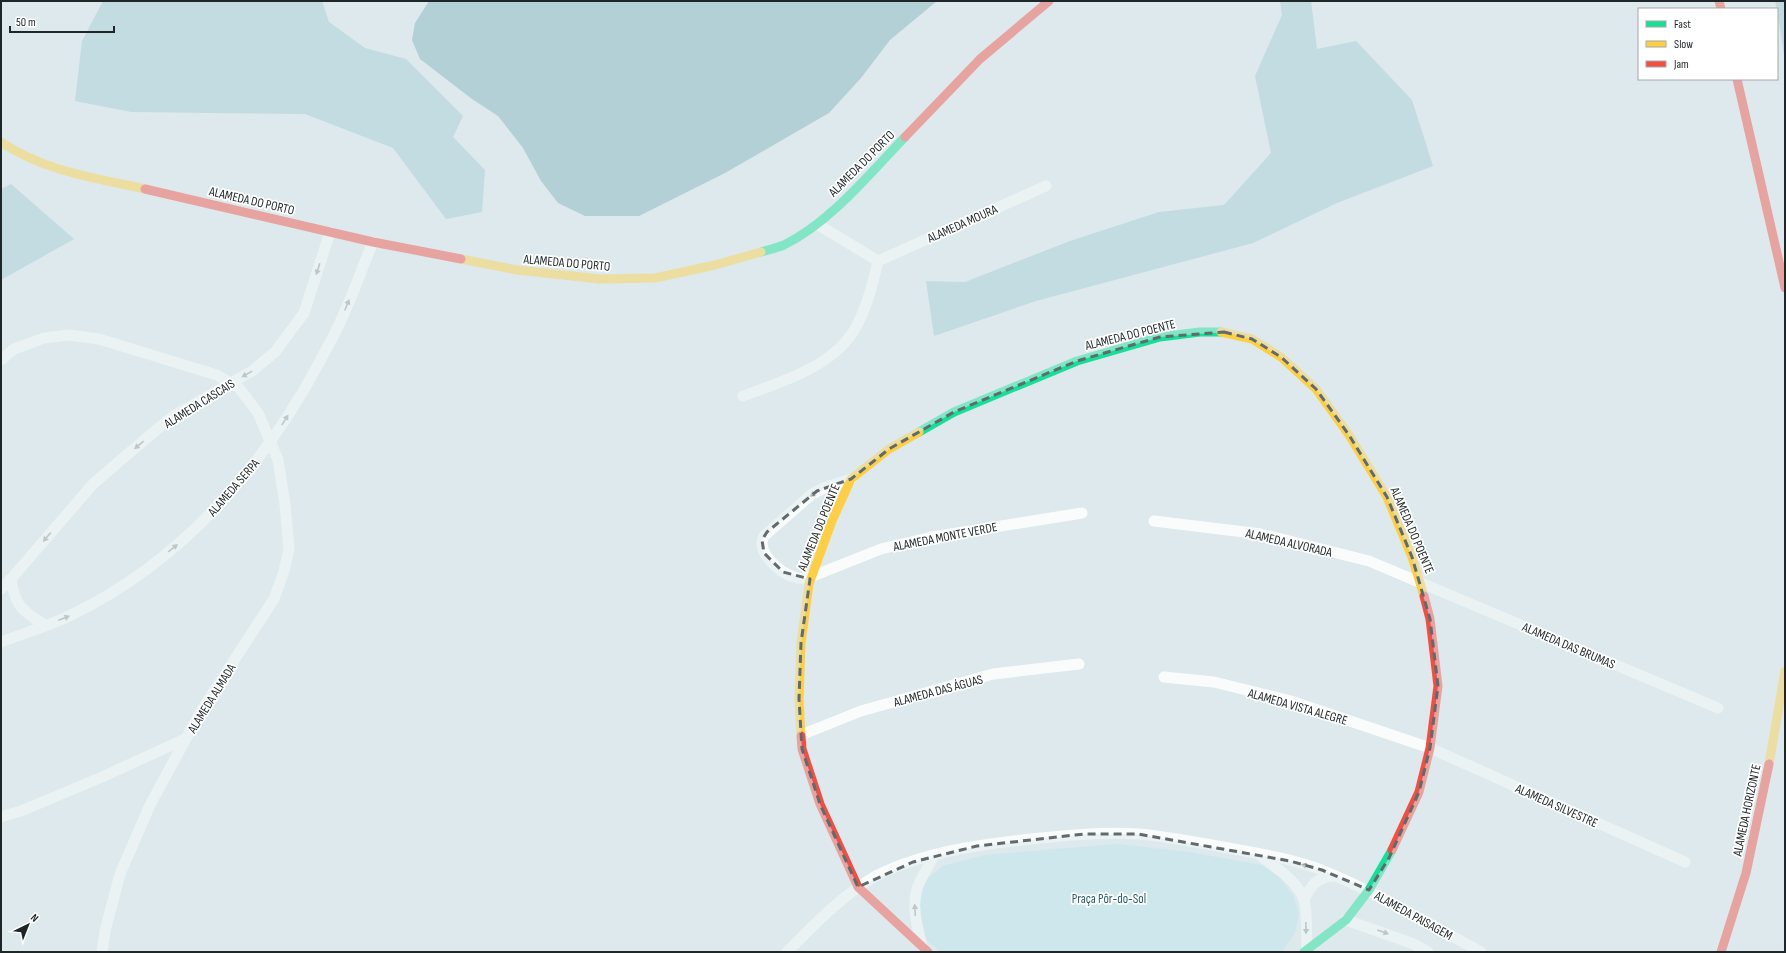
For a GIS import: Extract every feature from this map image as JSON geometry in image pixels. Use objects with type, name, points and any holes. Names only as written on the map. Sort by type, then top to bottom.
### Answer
[{"type":"street","name":"ALAMEDA DO PORTO","points":[[1,142],[17,153],[54,168],[373,242],[517,270],[600,279],[655,278],[715,266],[784,245],[817,224],[849,195],[980,59],[1049,1]]},
{"type":"street","points":[[1737,80],[1785,288]]},
{"type":"street","name":"ALAMEDA MOURA","points":[[878,261],[1046,186]]},
{"type":"street","points":[[743,396],[817,366],[841,346],[855,329],[869,297],[878,261],[817,224]]},
{"type":"street","name":"ALAMEDA CASCAIS","points":[[1,589],[11,580],[93,484],[173,416],[252,371],[275,352],[304,313],[330,232]]},
{"type":"street","name":"ALAMEDA SERPA","points":[[1,642],[71,615],[136,578],[189,536],[229,494],[271,443],[304,390],[341,321],[373,242]]},
{"type":"street","name":"ALAMEDA DO POENTE","points":[[925,950],[858,887],[820,804],[802,749],[799,700],[801,643],[809,584],[832,522],[851,479],[889,449],[954,412],[1077,361],[1160,337],[1200,332],[1224,332],[1252,339],[1270,350],[1281,357],[1316,389],[1349,435],[1387,497],[1421,582],[1430,619],[1438,686],[1430,748],[1419,792],[1389,858],[1369,890],[1346,920],[1305,951]]},
{"type":"street","name":"ALAMEDA ALMADA","points":[[1,360],[14,349],[44,338],[69,335],[99,339],[217,375],[239,388],[258,413],[278,460],[285,504],[289,549],[284,571],[274,599],[201,711],[150,805],[120,874],[105,931],[102,952]]},
{"type":"street","points":[[813,576],[803,578],[783,572],[764,553],[762,540],[767,532],[812,494],[826,487],[851,479]]},
{"type":"street","name":"ALAMEDA MONTE VERDE","points":[[813,576],[881,549],[932,537],[1082,513]]},
{"type":"street","name":"ALAMEDA ALVORADA","points":[[1154,522],[1261,534],[1369,561],[1421,582]]},
{"type":"street","points":[[11,580],[13,595],[23,611],[45,625]]},
{"type":"street","name":"ALAMEDA DAS BRUMAS","points":[[1421,582],[1718,708]]},
{"type":"street","name":"ALAMEDA DAS ÁGUAS","points":[[801,735],[861,711],[986,676],[1079,664]]},
{"type":"street","name":"ALAMEDA HORIZONTE","points":[[1721,952],[1748,866],[1768,772],[1785,671]]},
{"type":"street","name":"ALAMEDA VISTA ALEGRE","points":[[1164,677],[1214,682],[1291,701],[1430,748]]},
{"type":"street","points":[[1,817],[28,808],[185,739]]},
{"type":"street","name":"ALAMEDA SILVESTRE","points":[[1430,748],[1685,862]]},
{"type":"street","points":[[787,952],[823,916],[858,887],[878,875],[934,855],[977,846],[1084,834],[1138,834],[1191,841],[1257,854],[1322,870],[1369,890]]},
{"type":"street","points":[[1257,854],[1279,870],[1296,886],[1304,900],[1306,921],[1305,951]]},
{"type":"street","points":[[925,950],[916,920],[915,901],[918,887],[934,855]]},
{"type":"street","points":[[1304,900],[1310,888],[1317,881],[1324,877],[1335,876]]},
{"type":"street","name":"ALAMEDA PAISAGEM","points":[[1369,890],[1481,952]]},
{"type":"street","name":"ALAMEDA PAISAGEM","points":[[1346,920],[1414,944],[1428,952]]},
{"type":"highlighted area","points":[[1224,332],[1252,339],[1281,357],[1316,389],[1349,435],[1387,497],[1412,557],[1430,619],[1438,686],[1430,748],[1419,792],[1389,858],[1369,890],[1322,870],[1290,861],[1138,834],[1084,834],[977,846],[913,862],[858,887],[820,804],[802,749],[799,699],[801,643],[810,579],[783,572],[764,553],[762,540],[767,532],[817,491],[851,479],[889,449],[954,412],[1077,361],[1160,337]]},
{"type":"green space","name":"Praça Pôr-do-Sol","points":[[1118,844],[1189,852],[1262,865],[1279,877],[1293,895],[1299,914],[1295,933],[1282,952],[940,952],[921,935],[918,895],[928,878],[943,866],[984,855]]},
{"type":"shaded area","points":[[103,1],[322,1],[329,22],[365,48],[406,59],[463,116],[453,137],[485,170],[482,212],[446,219],[393,148],[305,114],[131,112],[75,101],[82,41]]},
{"type":"shaded area","points":[[429,1],[937,1],[890,40],[861,78],[829,113],[725,173],[639,216],[585,216],[558,203],[541,181],[523,148],[498,116],[472,99],[420,59],[412,40],[415,23]]},
{"type":"shaded area","points":[[1280,1],[1311,1],[1317,49],[1356,41],[1412,100],[1433,166],[1337,203],[1253,243],[1036,301],[934,336],[926,281],[965,282],[1070,241],[1159,212],[1224,205],[1271,153],[1255,76],[1282,15]]},
{"type":"shaded area","points":[[1775,1],[1785,1],[1785,62],[1778,8]]},
{"type":"shaded area","points":[[11,184],[74,239],[1,280],[1,189]]},
{"type":"traffic: fast","points":[[761,252],[784,245],[818,223],[849,196],[905,137]]},
{"type":"traffic: fast","points":[[919,432],[954,412],[1077,361],[1160,337],[1200,332],[1221,332]]},
{"type":"traffic: fast","points":[[1304,952],[1346,920],[1369,890],[1392,850]]},
{"type":"traffic: slow","points":[[1,142],[17,152],[52,167],[89,177],[145,189]]},
{"type":"traffic: slow","points":[[461,259],[517,270],[600,279],[655,278],[715,265],[761,252]]},
{"type":"traffic: slow","points":[[1221,332],[1252,339],[1281,357],[1316,389],[1349,435],[1387,497],[1412,557],[1424,596]]},
{"type":"traffic: slow","points":[[801,736],[799,699],[801,643],[809,584],[832,521],[851,479],[889,449],[919,432]]},
{"type":"traffic: slow","points":[[1769,764],[1785,671]]},
{"type":"traffic: jam","points":[[905,137],[980,59],[1049,1]]},
{"type":"traffic: jam","points":[[1719,1],[1721,8]]},
{"type":"traffic: jam","points":[[1737,80],[1785,288]]},
{"type":"traffic: jam","points":[[145,189],[373,242],[461,259]]},
{"type":"traffic: jam","points":[[1392,850],[1419,792],[1430,748],[1438,686],[1430,619],[1424,596]]},
{"type":"traffic: jam","points":[[801,736],[802,749],[820,804],[858,887],[928,952]]},
{"type":"traffic: jam","points":[[1721,952],[1746,873],[1769,764]]}]
